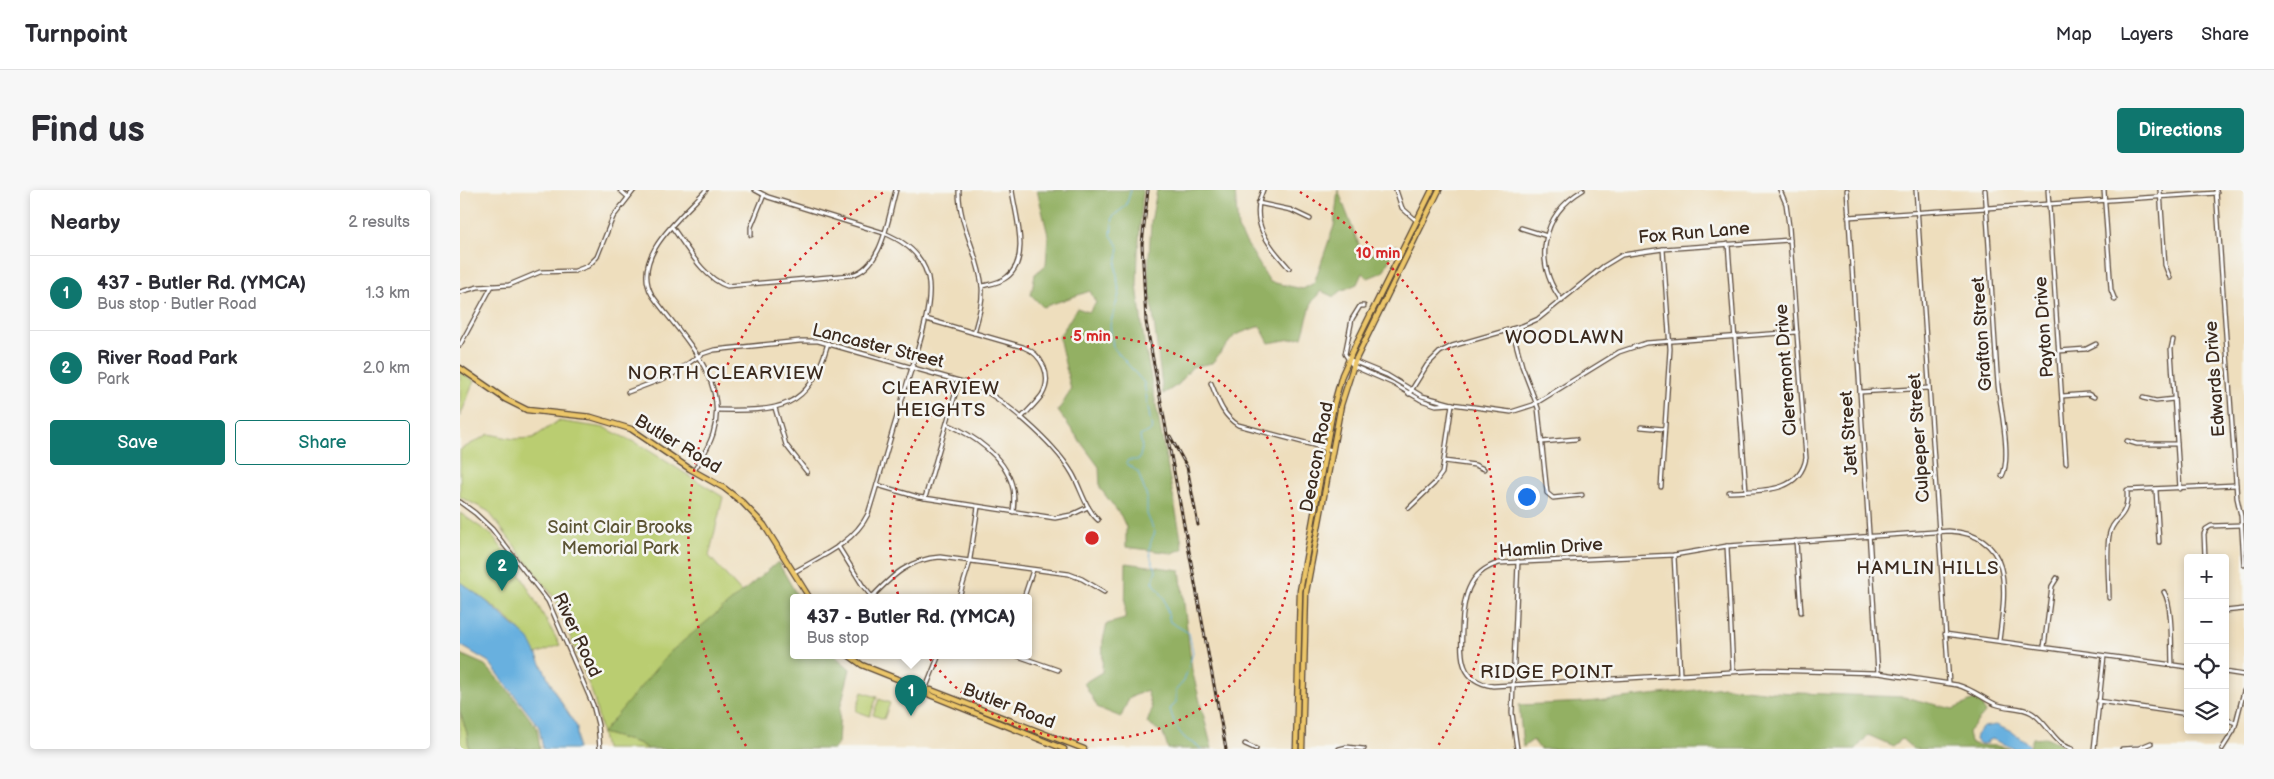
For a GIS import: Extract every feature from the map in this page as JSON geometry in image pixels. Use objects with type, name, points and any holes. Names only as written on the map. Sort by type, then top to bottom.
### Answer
[{"type":"main road","name":"Deacon Road","points":[[1296,749],[1300,591],[1337,392],[1348,359],[1432,190]]},
{"type":"main road","name":"Deacon Road","points":[[1302,749],[1306,592],[1341,405],[1354,363],[1439,190]]},
{"type":"main road","name":"Butler Road","points":[[460,368],[501,396],[527,410],[591,417],[631,429],[694,471],[724,488],[749,508],[768,530],[808,594]]},
{"type":"main road","name":"Butler Road","points":[[854,659],[862,665],[925,690],[931,690],[1084,749]]},
{"type":"main road","name":"Butler Road","points":[[925,690],[930,695],[1064,749]]},
{"type":"street","points":[[620,190],[628,197]]},
{"type":"street","points":[[460,292],[478,287],[509,285],[540,272],[575,271],[588,266],[597,257],[613,217],[634,190]]},
{"type":"street","points":[[694,471],[711,440],[717,410],[714,386],[698,357],[652,296],[646,280],[646,265],[650,256],[672,227],[706,190]]},
{"type":"street","points":[[755,190],[764,195],[884,233],[906,244],[923,265],[929,284],[926,319],[868,514],[862,524],[838,546],[794,572]]},
{"type":"street","points":[[672,227],[710,276],[722,285],[736,287],[856,274],[865,270],[875,258],[896,190]]},
{"type":"street","points":[[959,190],[961,215],[982,286],[980,310],[974,333]]},
{"type":"street","points":[[982,286],[1007,277],[1018,260],[1020,249],[1012,190]]},
{"type":"street","points":[[1263,190],[1258,203],[1257,216],[1261,232],[1269,245],[1289,268]]},
{"type":"street","points":[[1396,190],[1402,208],[1417,221]]},
{"type":"street","points":[[1562,301],[1551,286],[1546,270],[1544,256],[1547,236],[1551,224],[1560,210],[1583,190]]},
{"type":"street","name":"Cleremont Drive","points":[[1730,492],[1769,489],[1789,484],[1797,478],[1804,466],[1806,453],[1790,240],[1787,211],[1780,190]]},
{"type":"street","name":"Jett Street","points":[[1846,190],[1878,673]]},
{"type":"street","name":"Culpeper Street","points":[[1916,190],[1948,684]]},
{"type":"street","name":"Grafton Street","points":[[1985,190],[2005,446],[2006,465],[2002,476]]},
{"type":"street","name":"Payton Drive","points":[[2048,190],[2066,463]]},
{"type":"street","points":[[2104,190],[2111,290],[2115,300]]},
{"type":"street","points":[[2160,190],[2165,265],[2170,278]]},
{"type":"street","points":[[1848,217],[2216,192]]},
{"type":"street","name":"Edwards Drive","points":[[2216,192],[2236,485],[2244,565]]},
{"type":"street","points":[[751,235],[751,227],[764,195]]},
{"type":"street","points":[[1258,203],[1291,210],[1310,219]]},
{"type":"street","points":[[1521,228],[1547,236]]},
{"type":"street","name":"Fox Run Lane","points":[[1410,392],[1426,365],[1440,352],[1452,346],[1512,329],[1538,319],[1616,258],[1638,251],[1790,240]]},
{"type":"street","points":[[1728,244],[1746,491]]},
{"type":"street","points":[[1661,487],[1670,342],[1663,249]]},
{"type":"street","points":[[460,345],[490,294],[492,286]]},
{"type":"street","points":[[1364,306],[1360,306],[1352,319],[1345,354],[1348,359],[1428,403],[1452,404],[1511,412],[1523,410],[1537,403],[1626,349],[1640,344],[1797,332]]},
{"type":"street","points":[[926,319],[1027,349],[1042,362],[1046,378],[1044,389],[1040,398],[1021,418]]},
{"type":"street","points":[[1512,329],[1522,366],[1537,403],[1547,494],[1551,498],[1582,495]]},
{"type":"street","name":"Lancaster Street","points":[[628,392],[670,376],[698,357],[720,349],[800,340],[828,343],[959,381],[992,394],[1021,418],[1064,461],[1076,480],[1088,507],[1098,520]]},
{"type":"street","points":[[2173,340],[2171,350],[2180,489]]},
{"type":"street","points":[[717,410],[755,411],[775,408],[797,398],[812,383],[820,369],[828,343]]},
{"type":"street","points":[[2059,351],[2086,349],[2096,344]]},
{"type":"street","points":[[925,498],[959,381]]},
{"type":"street","points":[[1211,383],[1222,410],[1229,419],[1238,425],[1332,450]]},
{"type":"street","points":[[1860,392],[1929,388]]},
{"type":"street","points":[[2062,396],[2088,394],[2094,397]]},
{"type":"street","points":[[2143,398],[2156,401],[2174,400]]},
{"type":"street","points":[[1409,508],[1438,480],[1444,461],[1452,404]]},
{"type":"street","points":[[775,408],[786,445],[807,472]]},
{"type":"street","points":[[947,424],[972,437],[1002,465],[1012,484],[1013,512]]},
{"type":"street","points":[[1641,427],[1664,429]]},
{"type":"street","points":[[1542,442],[1576,439]]},
{"type":"street","points":[[2127,441],[2137,444],[2177,444]]},
{"type":"street","points":[[1444,461],[1475,465],[1484,470]]},
{"type":"street","points":[[877,485],[925,498],[1060,518],[1088,507]]},
{"type":"street","points":[[2109,598],[2109,537],[2113,526],[2126,512],[2127,490],[2236,485]]},
{"type":"street","points":[[2156,490],[2159,542]]},
{"type":"street","name":"River Road","points":[[460,502],[475,512],[492,530],[548,601],[594,705],[600,749]]},
{"type":"street","points":[[960,594],[970,560],[978,507]]},
{"type":"street","points":[[2239,509],[2244,509]]},
{"type":"street","points":[[2205,554],[2204,534],[2206,529],[2211,526],[2241,525]]},
{"type":"street","name":"Hamlin Drive","points":[[1999,640],[2005,586],[1999,562],[1987,546],[1974,537],[1956,532],[1938,532],[1727,546],[1674,555],[1518,561],[1493,565],[1473,580],[1467,590],[1463,605],[1461,650],[1465,669],[1474,680],[1488,686],[1514,686],[1733,670],[1878,673],[1948,684],[1970,689],[1997,704],[2023,709],[2032,713],[2059,742],[2072,749]]},
{"type":"street","points":[[1796,541],[1801,612]]},
{"type":"street","points":[[838,546],[862,586],[869,594]]},
{"type":"street","points":[[1727,546],[1733,670]]},
{"type":"street","points":[[1674,555],[1680,674]]},
{"type":"street","points":[[875,594],[900,570],[919,560],[940,557],[1075,576],[1104,592]]},
{"type":"street","points":[[1517,749],[1513,723],[1518,561]]},
{"type":"street","points":[[1025,594],[1033,570]]},
{"type":"street","points":[[2044,647],[2052,586],[2057,578]]},
{"type":"street","points":[[2164,592],[2167,599],[2172,665]]},
{"type":"street","points":[[2229,611],[2244,610]]},
{"type":"street","points":[[1945,634],[2184,666]]},
{"type":"street","points":[[2094,749],[2104,656]]},
{"type":"street","points":[[925,690],[937,659]]},
{"type":"street","points":[[1026,659],[1058,670]]},
{"type":"street","points":[[2229,673],[2244,675]]},
{"type":"street","points":[[2222,749],[2230,739],[2237,723],[2244,691]]},
{"type":"street","points":[[2098,701],[2184,713]]},
{"type":"street","points":[[2229,720],[2237,723]]},
{"type":"street","points":[[2122,749],[2139,748],[2151,743]]},
{"type":"street","points":[[1245,744],[1256,749]]},
{"type":"street","points":[[1339,749],[1364,749]]},
{"type":"green space","points":[[1037,190],[1143,190],[1137,285],[1144,341],[1183,549],[1172,553],[1126,547],[1126,527],[1121,516],[1100,488],[1099,467],[1058,411],[1071,390],[1059,337],[1077,308],[1089,312],[1096,303],[1090,291],[1043,307],[1031,295],[1035,274],[1046,265],[1048,235]]},
{"type":"green space","points":[[1157,190],[1235,190],[1238,229],[1270,282],[1303,289],[1314,283],[1334,226],[1338,190],[1362,253],[1376,254],[1397,245],[1383,272],[1368,278],[1362,273],[1357,284],[1341,291],[1334,297],[1321,291],[1312,302],[1302,337],[1269,343],[1260,326],[1235,335],[1212,363],[1192,367],[1179,384],[1163,394],[1148,274],[1151,222]]},
{"type":"green space","points":[[1421,217],[1408,249],[1361,343],[1374,311]]},
{"type":"green space","points":[[460,371],[474,381],[460,417]]},
{"type":"green space","name":"Saint Clair Brooks Memorial Park","points":[[558,421],[605,428],[640,445],[723,497],[709,556],[741,592],[603,733],[638,743],[648,749],[605,749],[594,698],[556,600],[488,511],[460,497],[460,450],[489,434],[514,439],[533,438]]},
{"type":"green space","points":[[460,513],[492,535],[518,570],[560,645],[536,654],[522,632],[492,605],[460,582]]},
{"type":"green space","points":[[778,562],[796,594],[790,594],[790,659],[839,659],[850,669],[840,709],[838,743],[834,749],[648,749],[638,743],[602,733],[669,653]]},
{"type":"green space","points":[[1126,563],[1180,570],[1192,670],[1212,749],[1168,749],[1163,733],[1147,723],[1152,709],[1147,690],[1129,698],[1121,717],[1098,708],[1084,683],[1102,672],[1103,640],[1107,624],[1125,619]]},
{"type":"green space","points":[[460,654],[485,665],[508,690],[537,728],[540,749],[469,749],[467,733],[460,712]]},
{"type":"green space","points":[[1724,687],[1773,692],[1904,697],[1953,709],[1979,698],[1985,713],[1968,732],[1970,743],[2010,749],[1913,749],[1902,739],[1893,746],[1868,735],[1856,749],[1540,749],[1533,740],[1523,747],[1519,705],[1587,702]]},
{"type":"green space","points":[[862,692],[877,697],[870,716],[856,711]]},
{"type":"green space","points":[[879,699],[890,703],[884,719],[873,715]]},
{"type":"green space","points":[[460,712],[467,733],[469,749],[460,749]]},
{"type":"green space","points":[[2046,737],[2072,749],[2029,749],[2033,738]]},
{"type":"water","points":[[460,582],[486,601],[529,639],[556,694],[577,727],[577,749],[543,749],[539,727],[489,662],[460,645]]},
{"type":"water","points":[[1996,725],[2023,739],[2030,746],[2029,749],[2015,749],[1992,739],[1987,741],[1988,743],[1981,744],[1975,740],[1976,735],[1983,727]]},
{"type":"waterway","points":[[1131,190],[1126,206],[1113,216],[1111,235],[1119,247],[1116,266],[1119,294],[1110,325],[1113,347],[1144,383],[1152,430],[1140,436],[1142,448],[1139,460],[1128,460],[1126,463],[1138,472],[1147,497],[1147,514],[1155,533],[1150,547],[1150,556],[1156,570],[1153,582],[1164,598],[1170,622],[1189,633],[1193,653],[1184,681],[1176,690],[1176,703],[1170,709],[1182,735],[1201,749]]},
{"type":"railway","points":[[1148,190],[1142,244],[1146,322],[1226,749]]},
{"type":"railway","points":[[1170,436],[1187,467],[1198,525]]},
{"type":"place","name":"River Road Park","points":[[502,591]]},
{"type":"place","name":"437 - Butler Rd. (YMCA)","points":[[911,716]]},
{"type":"district","name":"WOODLAWN","points":[[1565,337]]},
{"type":"district","name":"NORTH CLEARVIEW","points":[[726,373]]},
{"type":"district","name":"CLEARVIEW HEIGHTS","points":[[941,399]]},
{"type":"district","name":"HAMLIN HILLS","points":[[1928,568]]},
{"type":"district","name":"RIDGE POINT","points":[[1547,672]]}]
